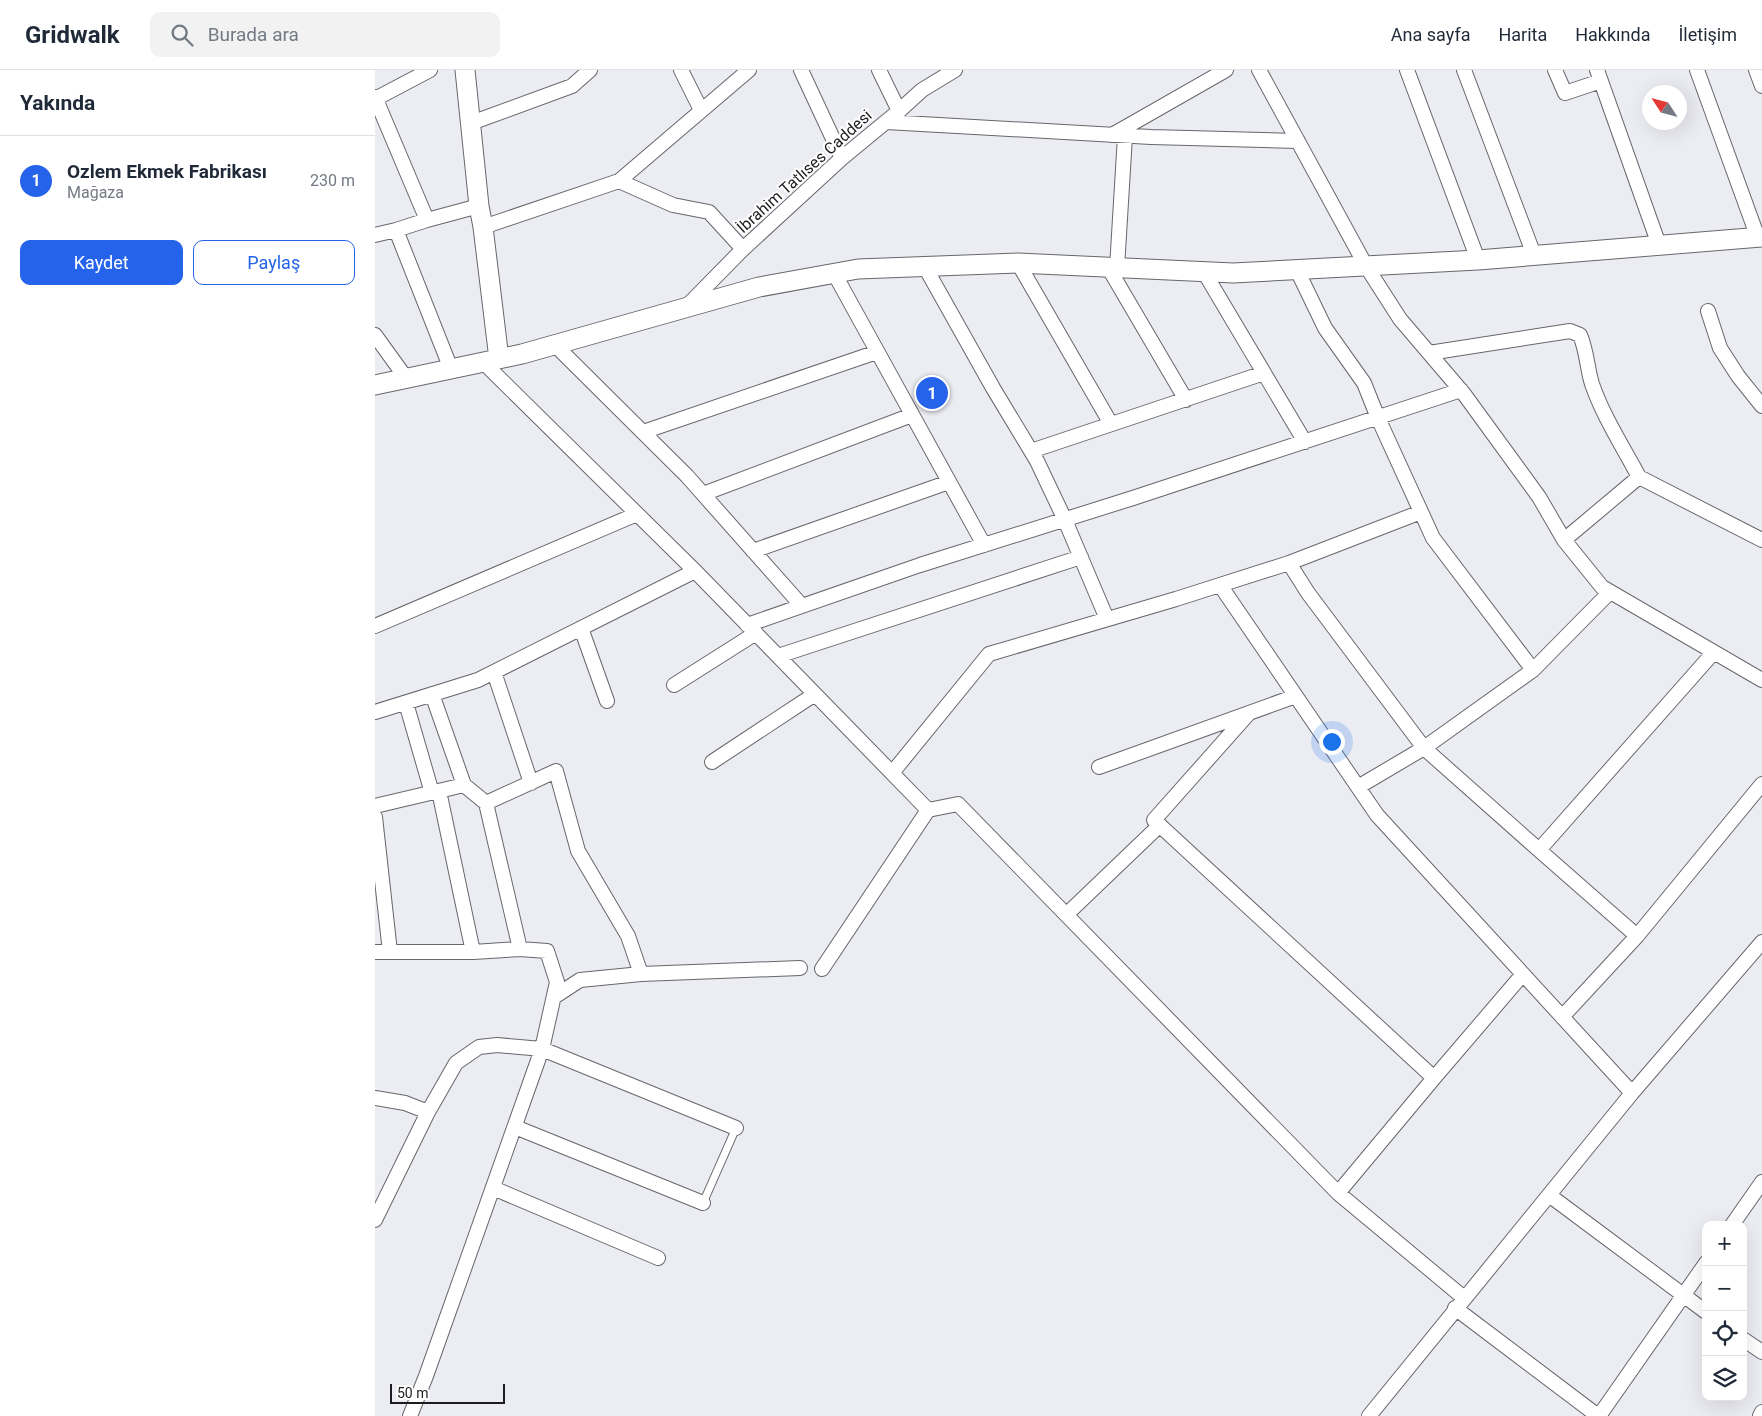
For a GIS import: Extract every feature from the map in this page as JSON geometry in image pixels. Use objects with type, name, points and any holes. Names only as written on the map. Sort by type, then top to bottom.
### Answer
[{"type":"main road","points":[[465,70],[479,206],[483,227],[491,361]]},
{"type":"main road","points":[[376,383],[491,361],[555,345],[759,287],[858,269],[1019,263],[1233,273],[1478,260],[1760,238]]},
{"type":"street","points":[[427,220],[375,98],[430,70]]},
{"type":"street","points":[[471,123],[571,86],[589,70]]},
{"type":"street","points":[[681,70],[701,110]]},
{"type":"street","points":[[483,227],[619,181],[749,70]]},
{"type":"street","points":[[801,70],[842,158]]},
{"type":"street","points":[[879,70],[899,111]]},
{"type":"street","name":"İbrahim Tatlıses Caddesi","points":[[684,309],[743,249],[842,158],[922,90],[955,70]]},
{"type":"street","points":[[1119,136],[1226,70]]},
{"type":"street","points":[[1259,70],[1366,266],[1400,319],[1461,390],[1539,497],[1565,540],[1602,588],[1762,680]]},
{"type":"street","points":[[1407,70],[1478,260]]},
{"type":"street","points":[[1464,70],[1534,255]]},
{"type":"street","points":[[1555,70],[1565,93],[1599,76],[1659,245]]},
{"type":"street","points":[[1697,70],[1760,238]]},
{"type":"street","points":[[1756,70],[1762,86]]},
{"type":"street","points":[[886,122],[1119,136],[1298,141]]},
{"type":"street","points":[[1119,136],[1112,268],[1185,400]]},
{"type":"street","points":[[619,181],[673,205],[709,212],[743,249]]},
{"type":"street","points":[[375,235],[479,206]]},
{"type":"street","points":[[395,230],[451,369]]},
{"type":"street","points":[[1019,263],[1111,424]]},
{"type":"street","points":[[925,267],[1031,451],[1065,520],[1107,619]]},
{"type":"street","points":[[1297,270],[1325,328],[1364,383],[1377,418],[1433,538],[1533,670]]},
{"type":"street","points":[[1204,272],[1305,442]]},
{"type":"street","points":[[834,273],[984,545]]},
{"type":"street","points":[[1707,311],[1720,348],[1738,376],[1762,406]]},
{"type":"street","points":[[1429,353],[1570,331],[1580,335],[1584,344],[1592,383],[1639,476],[1762,540]]},
{"type":"street","points":[[375,336],[406,378]]},
{"type":"street","points":[[555,345],[687,476],[802,606]]},
{"type":"street","points":[[643,432],[877,352]]},
{"type":"street","points":[[491,361],[637,514],[928,810]]},
{"type":"street","points":[[1031,451],[1264,374]]},
{"type":"street","points":[[674,685],[751,629],[802,606],[1461,390]]},
{"type":"street","points":[[703,494],[912,415]]},
{"type":"street","points":[[1565,540],[1639,476]]},
{"type":"street","points":[[753,550],[949,482]]},
{"type":"street","points":[[892,773],[989,654],[1289,563],[1421,512]]},
{"type":"street","points":[[375,626],[637,514]]},
{"type":"street","points":[[778,656],[1081,557]]},
{"type":"street","points":[[1289,563],[1308,593],[1424,748],[1637,936]]},
{"type":"street","points":[[375,712],[478,680],[695,571]]},
{"type":"street","points":[[1220,585],[1377,814],[1632,1093]]},
{"type":"street","points":[[1358,787],[1424,748],[1533,670],[1610,592]]},
{"type":"street","points":[[581,628],[607,701]]},
{"type":"street","points":[[1539,850],[1714,652]]},
{"type":"street","points":[[494,672],[531,783]]},
{"type":"street","points":[[432,694],[464,785],[485,802],[520,949]]},
{"type":"street","points":[[711,762],[815,694]]},
{"type":"street","points":[[1099,767],[1296,696]]},
{"type":"street","points":[[406,703],[435,792],[473,952]]},
{"type":"street","points":[[1249,713],[1154,820],[1434,1078]]},
{"type":"street","points":[[485,802],[556,772],[578,851],[628,936],[641,974]]},
{"type":"street","points":[[1562,1017],[1637,936],[1762,784]]},
{"type":"street","points":[[375,806],[464,785]]},
{"type":"street","points":[[822,969],[928,810],[958,804],[1338,1193],[1459,1303],[1598,1416],[1704,1266]]},
{"type":"street","points":[[375,816],[390,952]]},
{"type":"street","points":[[1067,914],[1160,825]]},
{"type":"street","points":[[1369,1416],[1459,1303],[1632,1093],[1762,942]]},
{"type":"street","points":[[375,952],[473,952],[520,949],[547,952],[557,982],[542,1048],[426,1376],[410,1416]]},
{"type":"street","points":[[554,997],[580,980],[641,974],[800,968]]},
{"type":"street","points":[[1338,1193],[1523,974]]},
{"type":"street","points":[[375,1220],[428,1112],[456,1063],[479,1047],[497,1045],[542,1048],[736,1128]]},
{"type":"street","points":[[375,1098],[405,1103],[428,1112]]},
{"type":"street","points":[[515,1127],[703,1204]]},
{"type":"street","points":[[1736,1221],[1762,1182]]},
{"type":"street","points":[[493,1188],[658,1258]]},
{"type":"street","points":[[1549,1195],[1705,1311]]},
{"type":"street","points":[[1747,1342],[1762,1352]]},
{"type":"lane","points":[[703,1204],[736,1128]]},
{"type":"place","name":"Ozlem Ekmek Fabrikası","points":[[932,393]]}]
